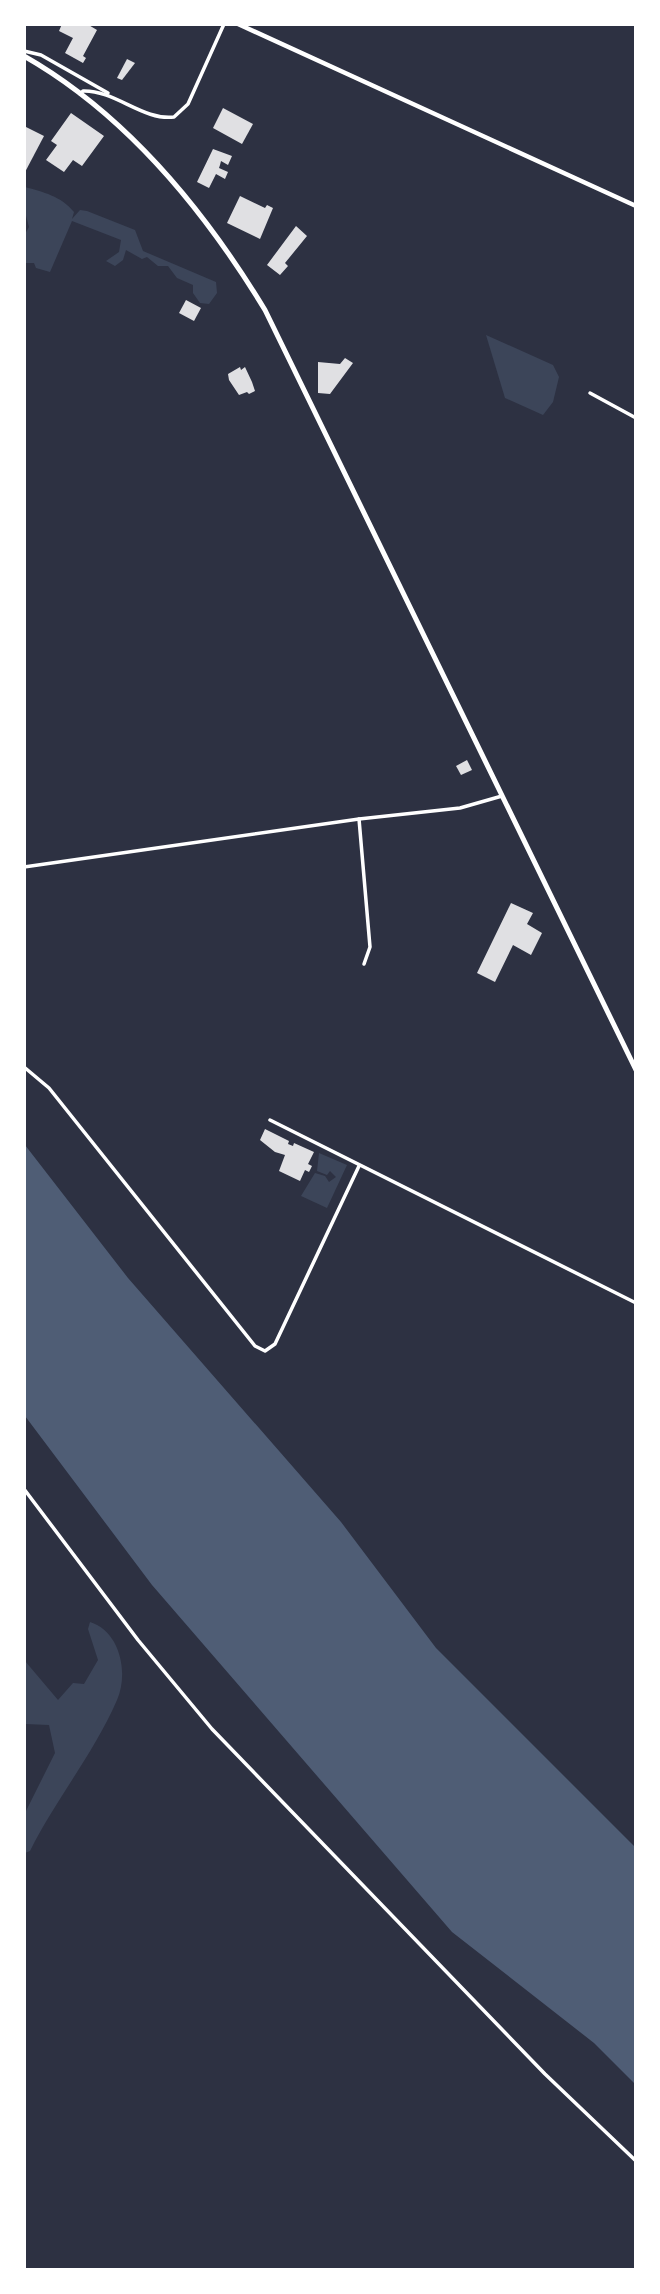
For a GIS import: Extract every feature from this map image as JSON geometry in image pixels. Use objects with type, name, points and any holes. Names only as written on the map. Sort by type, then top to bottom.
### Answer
[{"type":"main road","points":[[24,54],[79,95],[135,144],[202,215],[265,310],[302,381],[635,1070]]},
{"type":"street","points":[[24,54],[61,65],[110,94],[158,117],[174,117],[182,113],[224,24]]},
{"type":"street","points":[[238,24],[635,206]]},
{"type":"street","points":[[79,95],[83,90],[110,94]]},
{"type":"street","points":[[590,393],[635,418]]},
{"type":"street","points":[[24,867],[359,819],[460,808],[502,796]]},
{"type":"street","points":[[359,819],[370,947],[364,964]]},
{"type":"street","points":[[24,1067],[49,1088],[255,1346],[265,1351],[275,1345],[359,1166]]},
{"type":"street","points":[[270,1120],[635,1303]]},
{"type":"street","points":[[24,1489],[138,1640],[212,1729],[545,2074],[635,2161]]},
{"type":"shaded area","points":[[25,187],[51,195],[63,202],[74,212],[72,219],[80,210],[87,211],[135,230],[143,251],[216,282],[217,293],[209,304],[200,303],[193,293],[193,285],[177,278],[168,266],[158,266],[147,257],[142,259],[126,250],[123,260],[115,266],[106,261],[119,252],[121,240],[72,221],[50,272],[36,268],[34,263],[25,263],[25,234],[29,227],[25,212]]},
{"type":"shaded area","points":[[486,335],[553,365],[559,377],[553,402],[543,415],[505,398]]},
{"type":"shaded area","points":[[25,1145],[128,1278],[341,1522],[436,1648],[635,1847],[635,2084],[594,2043],[452,1932],[152,1585],[25,1416]]},
{"type":"shaded area","points":[[319,1153],[347,1165],[327,1208],[301,1196],[315,1173],[325,1176],[329,1182],[336,1177],[330,1171],[327,1175],[317,1171]]},
{"type":"shaded area","points":[[90,1622],[109,1634],[115,1644],[122,1666],[121,1689],[97,1739],[30,1851],[25,1853],[25,1813],[55,1753],[49,1725],[25,1724],[25,1661],[58,1700],[73,1683],[84,1684],[98,1660],[88,1629]]},
{"type":"building","points":[[62,24],[87,24],[97,30],[83,56],[86,58],[83,63],[65,53],[73,38],[59,31]]},
{"type":"building","points":[[127,59],[135,63],[122,80],[117,78]]},
{"type":"building","points":[[223,108],[253,124],[242,144],[213,128]]},
{"type":"building","points":[[71,113],[104,136],[82,166],[73,160],[64,172],[46,160],[57,145],[51,141]]},
{"type":"building","points":[[24,126],[44,136],[24,174]]},
{"type":"building","points":[[213,149],[232,156],[228,165],[221,161],[219,168],[228,172],[225,179],[216,174],[209,188],[197,182]]},
{"type":"building","points":[[240,196],[265,208],[267,205],[273,208],[260,239],[227,223]]},
{"type":"building","points":[[296,226],[307,236],[285,263],[288,266],[280,275],[267,265]]},
{"type":"building","points":[[186,300],[201,308],[194,321],[179,313]]},
{"type":"building","points":[[345,358],[353,363],[330,394],[318,393],[318,362],[340,364]]},
{"type":"building","points":[[240,367],[241,370],[245,367],[255,391],[249,394],[247,392],[239,395],[229,380],[228,374]]},
{"type":"building","points":[[467,760],[472,770],[461,775],[456,766]]},
{"type":"building","points":[[511,903],[533,913],[527,924],[542,933],[531,955],[513,945],[495,982],[477,973]]},
{"type":"building","points":[[265,1129],[289,1141],[288,1144],[293,1146],[294,1143],[314,1152],[308,1164],[312,1166],[309,1172],[305,1170],[300,1181],[279,1171],[285,1155],[275,1152],[260,1140]]}]
